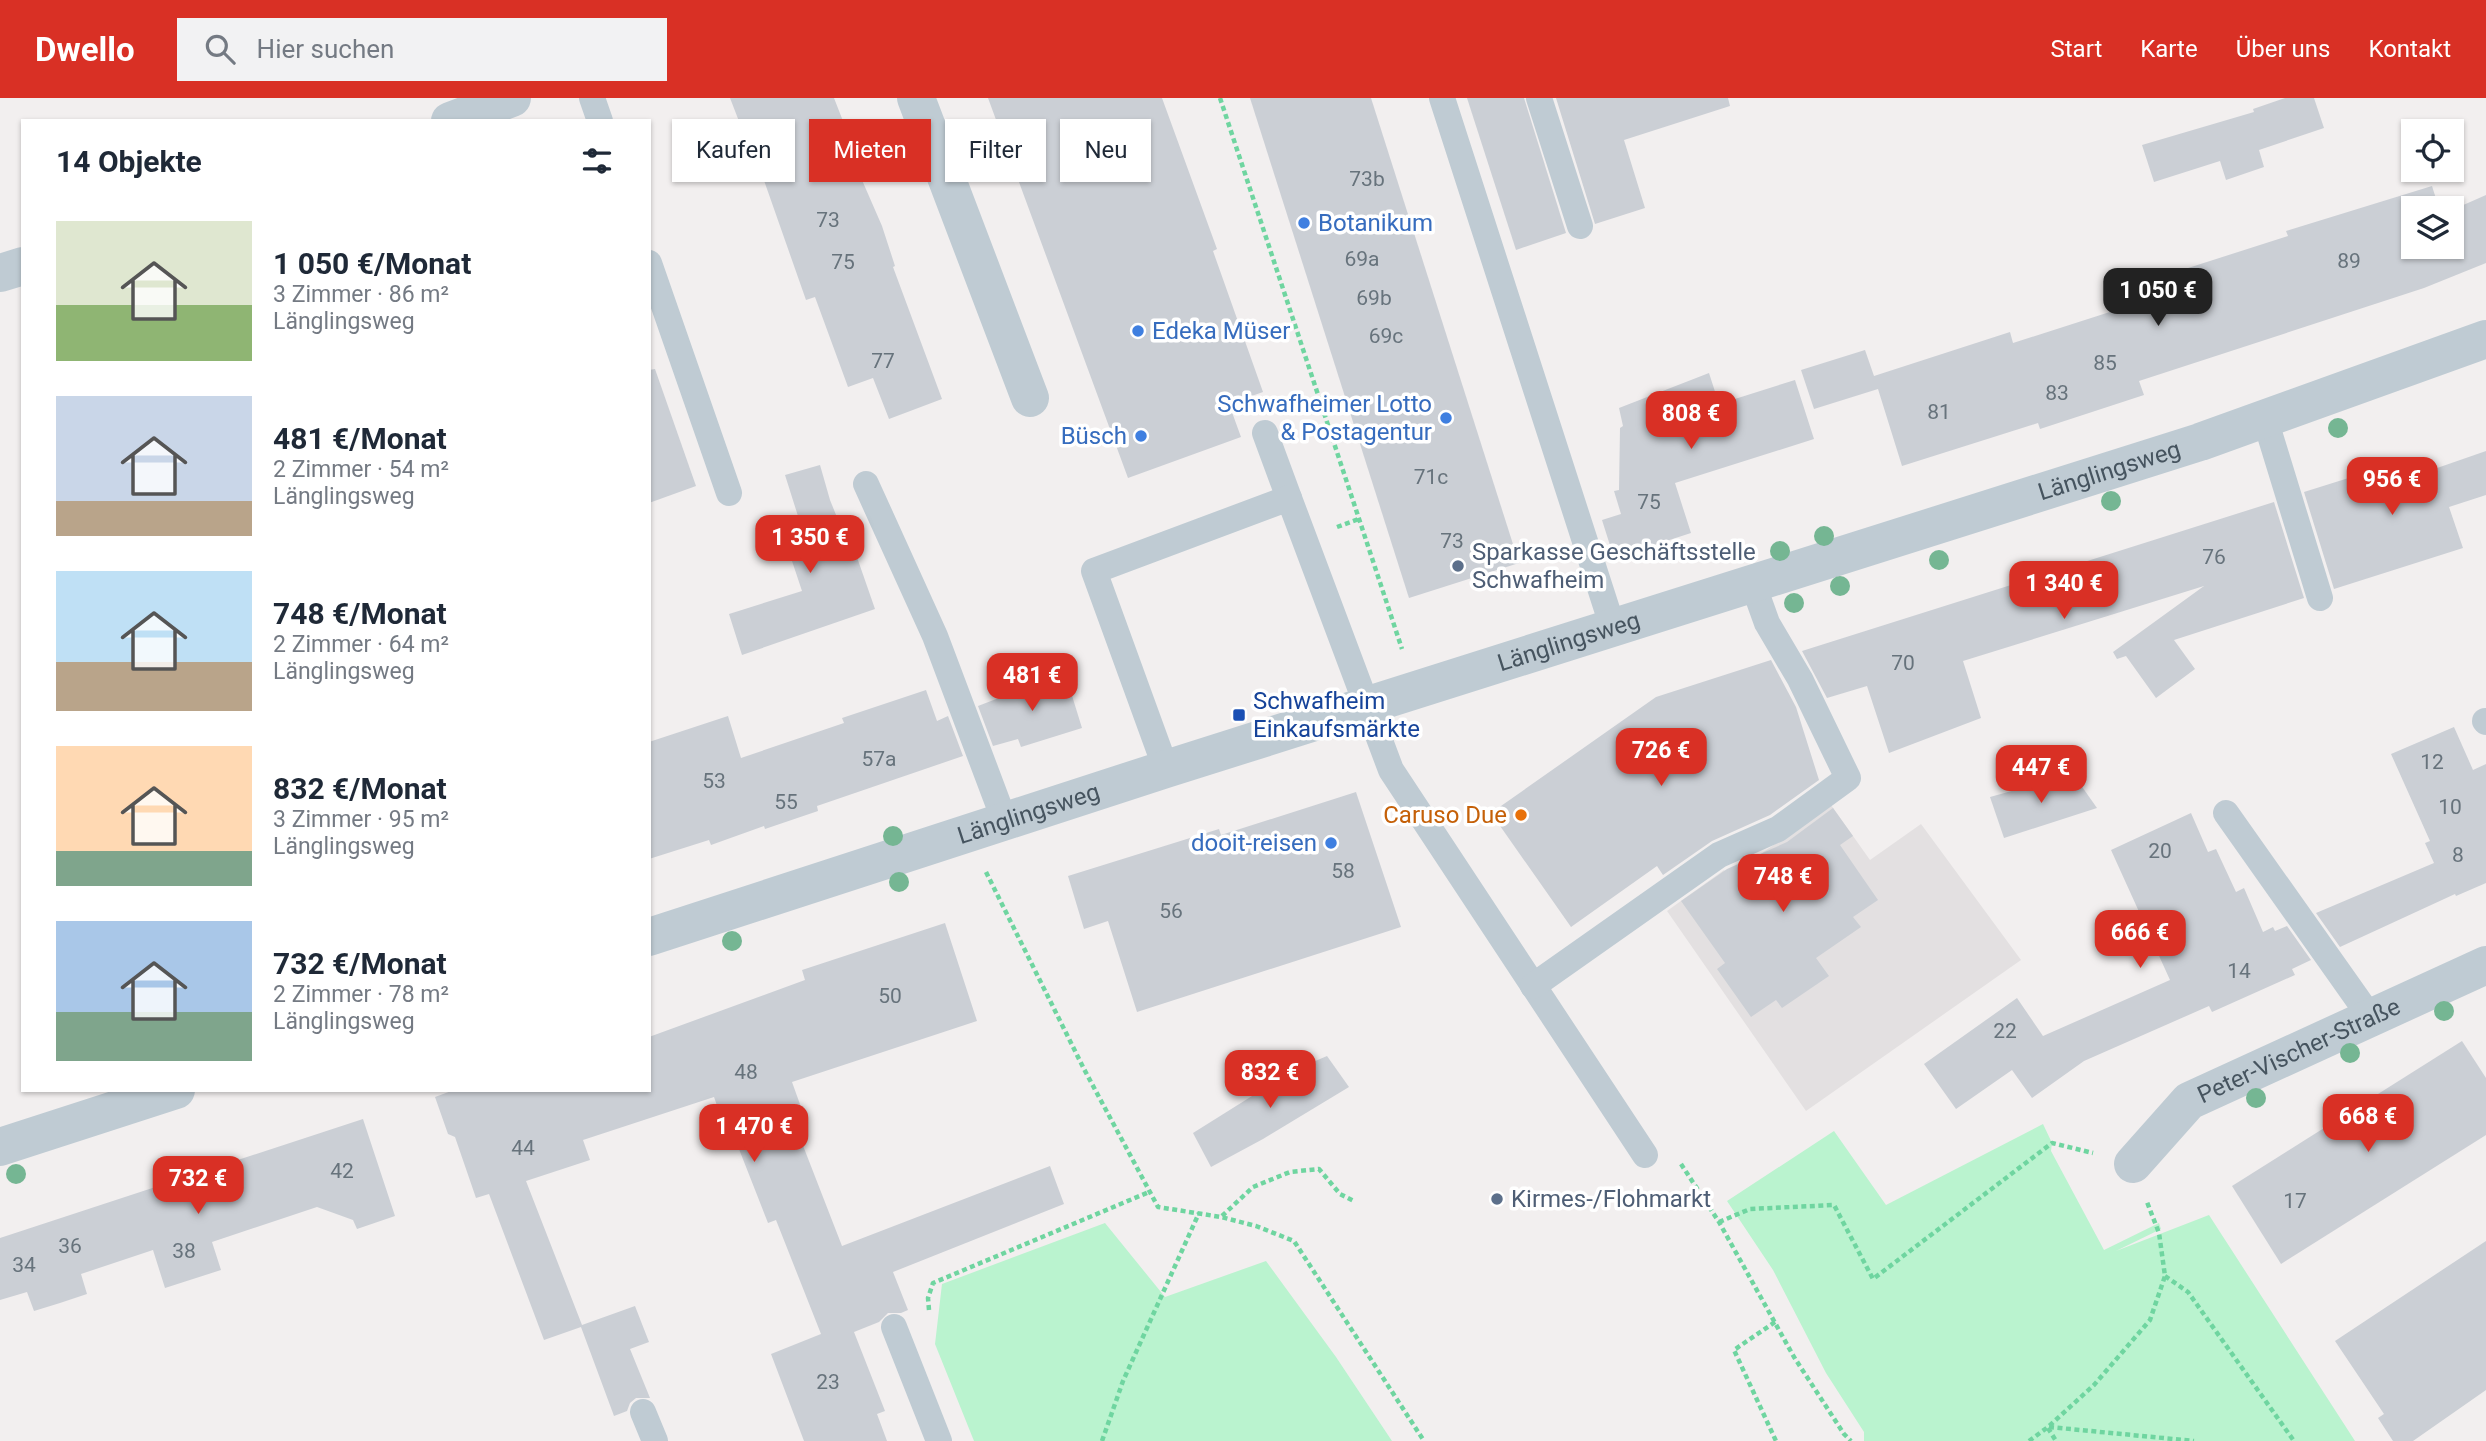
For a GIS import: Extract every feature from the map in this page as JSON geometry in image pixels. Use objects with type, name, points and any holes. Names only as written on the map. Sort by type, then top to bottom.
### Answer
[{"type":"street","points":[[455,119],[512,98]]},
{"type":"street","points":[[916,98],[1030,398]]},
{"type":"street","points":[[0,274],[21,267]]},
{"type":"street","name":"Länglingsweg","points":[[651,936],[1166,769],[2187,446],[2486,339]]},
{"type":"street","name":"Peter-Vischer-Straße","points":[[2133,1164],[2189,1101],[2486,965]]},
{"type":"street","points":[[0,1147],[170,1092]]},
{"type":"lane","points":[[592,98],[599,119]]},
{"type":"lane","points":[[1442,98],[1612,628]]},
{"type":"lane","points":[[1539,98],[1580,226]]},
{"type":"lane","points":[[651,269],[729,493]]},
{"type":"lane","points":[[2265,419],[2320,598]]},
{"type":"lane","points":[[1265,433],[1391,770],[1645,1155]]},
{"type":"lane","points":[[866,484],[934,636],[1004,822]]},
{"type":"lane","points":[[1166,769],[1094,570],[1289,498]]},
{"type":"lane","points":[[1533,986],[1719,855],[1778,829],[1848,778],[1800,679],[1767,623],[1754,584]]},
{"type":"lane","points":[[2227,813],[2371,1018]]},
{"type":"lane","points":[[899,1339],[939,1441]]},
{"type":"lane","points":[[643,1412],[655,1441]]},
{"type":"path","points":[[1220,98],[1415,691]]},
{"type":"path","points":[[991,887],[1158,1207],[1221,1217],[1256,1226],[1294,1241],[1424,1441]]},
{"type":"path","points":[[1719,1222],[1751,1209],[1834,1205],[1873,1279],[2052,1143],[2133,1164],[2159,1233],[2165,1276],[2150,1320],[2094,1385],[2029,1441]]},
{"type":"path","points":[[1681,1163],[1719,1222],[1794,1357],[1851,1441]]},
{"type":"path","points":[[1221,1217],[1254,1187],[1290,1172],[1319,1169],[1340,1194],[1354,1202]]},
{"type":"path","points":[[899,1339],[931,1340],[928,1298],[933,1283],[1149,1192]]},
{"type":"path","points":[[1102,1441],[1123,1381],[1199,1213]]},
{"type":"path","points":[[2165,1276],[2188,1292],[2294,1441]]},
{"type":"path","points":[[1775,1322],[1734,1350],[1776,1441]]},
{"type":"path","points":[[2048,1427],[2056,1441]]},
{"type":"path","points":[[2048,1427],[2194,1441]]},
{"type":"shaded area","points":[[1831,805],[1870,860],[1921,824],[2021,960],[1806,1111],[1667,911],[1724,870],[1729,876]]},
{"type":"green space","points":[[2043,1124],[2052,1143],[2051,1151],[2104,1250],[2159,1223],[2161,1229],[2116,1251],[2209,1215],[2355,1441],[1864,1441],[1864,1432],[1826,1373],[1773,1270],[1727,1201],[1834,1131],[1886,1205]]},
{"type":"green space","points":[[1105,1223],[1165,1297],[1266,1261],[1336,1357],[1392,1441],[974,1441],[935,1344],[942,1284]]},
{"type":"building","points":[[730,98],[834,98],[842,119],[809,119],[809,182],[863,182],[882,226],[895,266],[893,267],[942,399],[889,419],[873,378],[848,387],[815,297],[806,300],[765,182],[795,182],[795,119],[738,119]]},
{"type":"building","points":[[988,98],[1162,98],[1217,249],[1213,251],[1263,392],[1229,404],[1241,437],[1128,478],[1019,182],[1046,182],[1046,119],[996,119]]},
{"type":"building","points":[[1250,98],[1371,98],[1519,563],[1409,598]]},
{"type":"building","points":[[1467,98],[1524,98],[1566,233],[1516,250]]},
{"type":"building","points":[[1556,98],[1728,98],[1730,106],[1624,140],[1645,208],[1595,224]]},
{"type":"building","points":[[2285,98],[2314,98],[2324,128],[2259,150],[2264,167],[2226,180],[2220,161],[2154,182],[2142,145],[2254,112],[2253,109]]},
{"type":"building","points":[[2432,186],[2435,196],[2401,196],[2401,259],[2464,259],[2464,205],[2486,195],[2486,263],[2424,288],[2139,381],[2144,395],[2040,429],[2038,423],[1902,466],[1878,389],[1814,409],[1801,370],[1865,350],[1874,376],[2010,332],[2013,343],[2116,310],[2110,293],[2288,236],[2286,231]]},
{"type":"building","points":[[655,369],[696,486],[651,502],[651,370]]},
{"type":"building","points":[[1709,373],[1719,404],[1795,380],[1814,439],[1675,483],[1691,533],[1614,558],[1602,520],[1621,514],[1614,491],[1619,490],[1620,428],[1623,426],[1619,408]]},
{"type":"building","points":[[2486,451],[2486,495],[2449,507],[2463,548],[2334,589],[2304,492],[2406,460],[2417,475]]},
{"type":"building","points":[[820,465],[830,500],[847,542],[851,540],[875,609],[742,655],[729,614],[802,591],[792,561],[810,554],[785,475]]},
{"type":"building","points":[[2274,502],[2304,598],[2174,640],[2195,669],[2156,698],[2126,656],[2117,659],[2113,652],[2204,586],[1963,661],[1981,718],[1889,753],[1867,686],[1827,698],[1802,651]]},
{"type":"building","points":[[1771,660],[1796,707],[1819,780],[1770,815],[1712,841],[1663,875],[1657,866],[1571,927],[1491,813],[1656,697]]},
{"type":"building","points":[[1065,673],[1082,728],[1021,747],[1018,739],[993,746],[978,706],[1004,696],[1003,693]]},
{"type":"building","points":[[926,690],[937,721],[948,716],[963,756],[817,806],[818,811],[765,829],[764,826],[711,845],[709,840],[651,858],[651,741],[728,716],[741,758],[844,723],[842,718]]},
{"type":"building","points":[[2454,727],[2473,770],[2486,764],[2486,883],[2456,896],[2455,894],[2340,947],[2316,913],[2434,863],[2425,843],[2430,841],[2391,754]]},
{"type":"building","points":[[2073,774],[2097,808],[2004,838],[1990,797]]},
{"type":"building","points":[[1356,792],[1401,927],[1137,1012],[1108,921],[1084,929],[1068,876],[1219,829],[1221,835]]},
{"type":"building","points":[[1833,808],[1853,836],[1840,845],[1878,900],[1853,917],[1861,927],[1816,958],[1829,976],[1782,1008],[1776,1000],[1751,1017],[1717,969],[1725,963],[1681,901],[1727,869],[1787,842]]},
{"type":"building","points":[[2191,813],[2208,852],[2216,849],[2236,892],[2244,888],[2263,932],[2273,927],[2275,931],[2287,926],[2311,960],[2292,969],[2295,975],[2212,1012],[2209,1006],[2084,1061],[2032,1098],[2012,1070],[1956,1109],[1924,1064],[2017,998],[2043,1036],[2170,980],[2111,850]]},
{"type":"building","points":[[945,923],[977,1021],[792,1082],[806,1121],[795,1125],[842,1246],[1050,1166],[1064,1204],[893,1272],[908,1310],[888,1313],[879,1322],[854,1332],[885,1411],[877,1414],[887,1441],[804,1441],[771,1354],[821,1334],[776,1220],[768,1223],[728,1121],[723,1123],[714,1097],[583,1140],[590,1160],[526,1181],[582,1325],[635,1306],[649,1342],[630,1349],[650,1398],[636,1398],[627,1411],[614,1416],[581,1327],[544,1340],[489,1194],[476,1198],[455,1137],[448,1134],[435,1097],[449,1092],[651,1092],[651,1036],[805,980],[802,970]]},
{"type":"building","points":[[2462,1041],[2486,1078],[2486,1135],[2281,1264],[2232,1186]]},
{"type":"building","points":[[1327,1056],[1349,1087],[1211,1167],[1193,1133],[1292,1071]]},
{"type":"building","points":[[363,1119],[395,1216],[357,1229],[353,1220],[317,1207],[212,1242],[221,1270],[165,1288],[153,1250],[81,1274],[87,1294],[60,1303],[34,1311],[27,1292],[0,1300],[0,1238]]},
{"type":"building","points":[[2486,1241],[2486,1390],[2413,1441],[2393,1441],[2378,1418],[2384,1414],[2335,1341]]},
{"type":"place","name":"Botanikum","points":[[1304,223]]},
{"type":"place","name":"Edeka Müser","points":[[1138,331]]},
{"type":"place","name":"Schwafheimer Lotto & Postagentur","points":[[1446,418]]},
{"type":"place","name":"Büsch","points":[[1141,436]]},
{"type":"place","name":"Sparkasse Geschäftsstelle Schwafheim","points":[[1458,566]]},
{"type":"place","name":"Schwafheim Einkaufsmärkte","points":[[1239,715]]},
{"type":"place","name":"Caruso Due","points":[[1521,815]]},
{"type":"place","name":"dooit-reisen","points":[[1331,843]]},
{"type":"place","name":"Kirmes-/Flohmarkt","points":[[1497,1199]]}]
